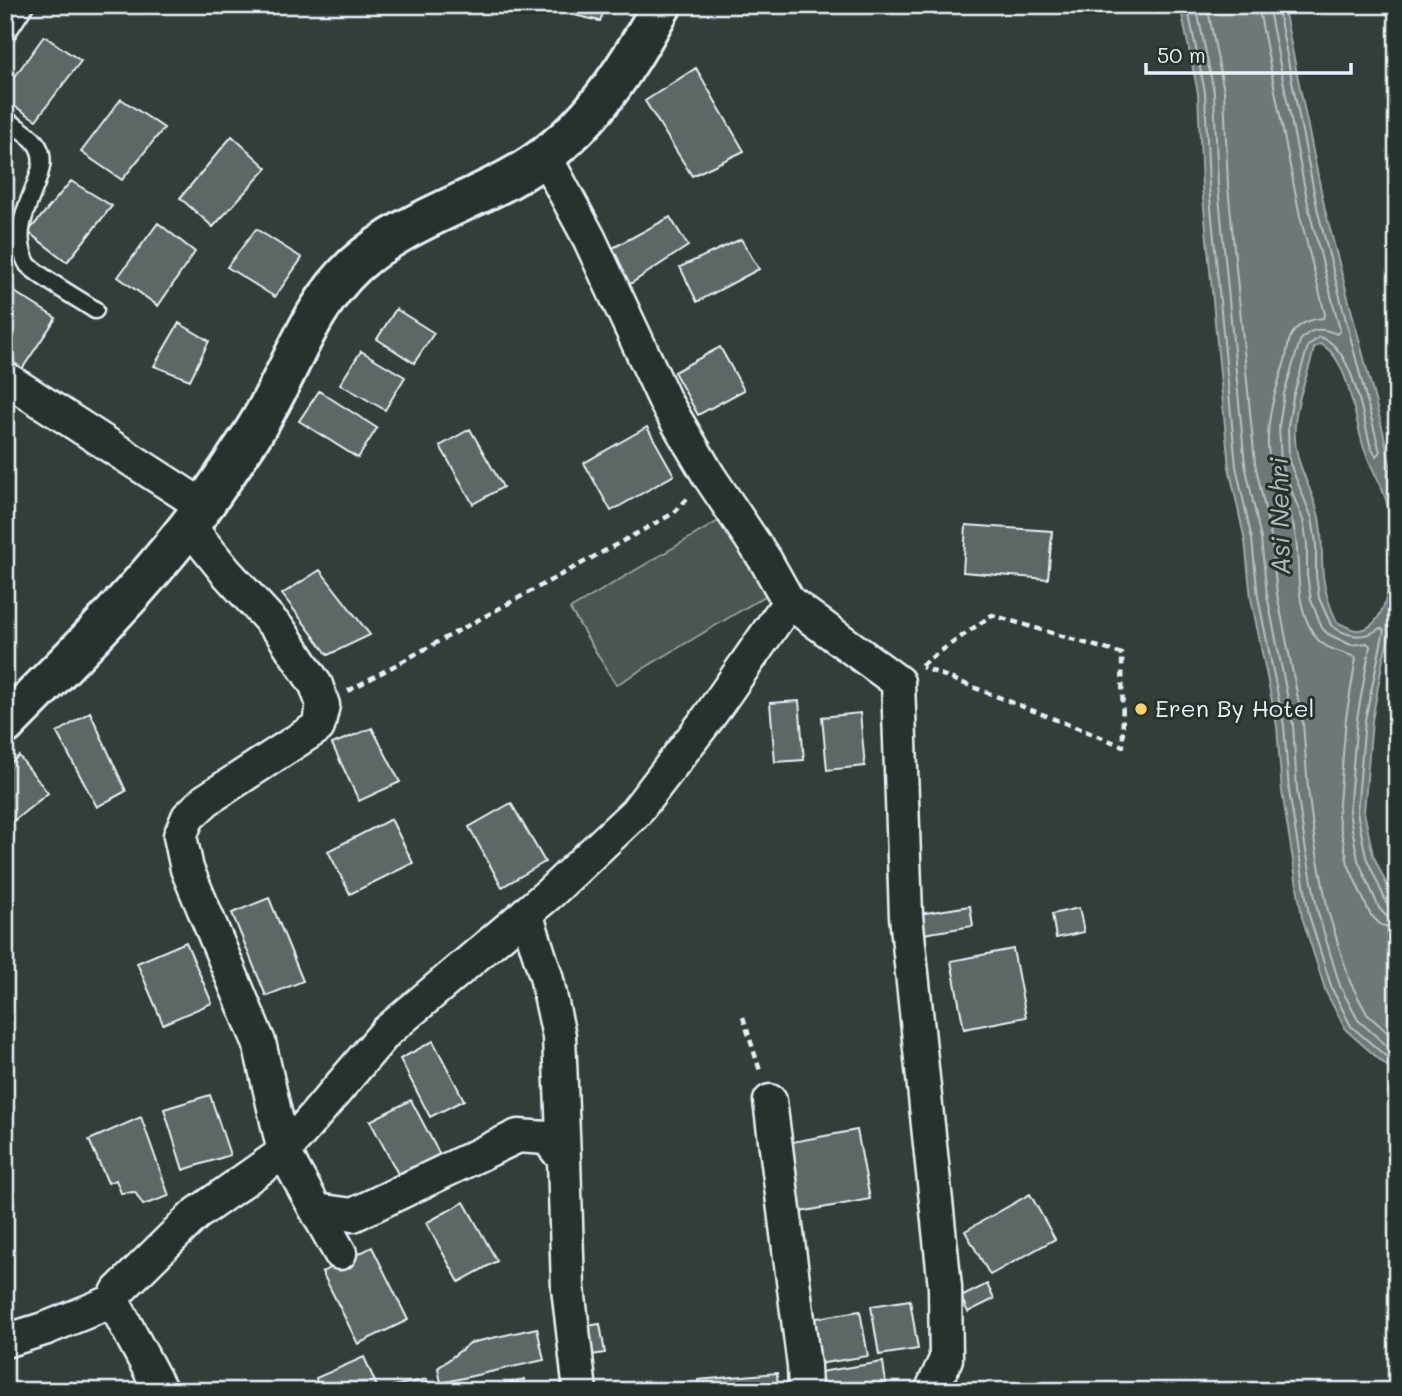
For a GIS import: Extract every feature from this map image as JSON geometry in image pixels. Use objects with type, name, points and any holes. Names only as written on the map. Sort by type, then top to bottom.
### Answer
[{"type":"street","points":[[5,725],[142,582],[196,516],[253,432],[291,359],[333,288],[355,265],[388,239],[507,180],[545,156],[581,127],[628,64],[662,5]]},
{"type":"street","points":[[545,156],[589,238],[666,402],[709,476],[766,561],[789,602],[898,682],[906,916],[945,1287],[946,1359],[931,1391]]},
{"type":"street","points":[[5,378],[196,516],[226,572],[281,632],[316,685],[323,705],[317,727],[206,800],[188,817],[180,836],[187,869],[259,1042],[284,1152],[340,1253]]},
{"type":"street","points":[[5,1341],[47,1328],[113,1301],[118,1291],[195,1215],[284,1152],[386,1032],[526,913],[635,813],[708,718],[789,602]]},
{"type":"street","points":[[526,913],[547,976],[559,1036],[568,1288],[580,1391]]},
{"type":"street","points":[[770,1101],[805,1391]]},
{"type":"street","points":[[316,1210],[353,1215],[433,1191],[480,1152],[518,1136],[547,1138],[564,1159]]},
{"type":"street","points":[[113,1301],[161,1391]]},
{"type":"lane","points":[[5,36],[26,5]]},
{"type":"lane","points":[[5,119],[35,142],[40,156],[38,171],[14,211],[13,234],[17,246],[29,265],[96,310]]},
{"type":"path","points":[[323,705],[674,513],[709,476]]},
{"type":"path","points":[[992,615],[1122,654],[1123,746],[920,666],[992,615]]},
{"type":"path","points":[[743,1017],[770,1101]]},
{"type":"shaded area","points":[[725,517],[770,593],[616,685],[570,609]]},
{"type":"water","name":"Asi Nehri","points":[[1180,5],[1283,5],[1325,210],[1383,431],[1397,496],[1397,609],[1383,659],[1372,721],[1364,812],[1373,855],[1397,907],[1397,1075],[1346,1030],[1326,992],[1302,917],[1282,792],[1277,726],[1251,598],[1245,541],[1229,467],[1202,187],[1198,93]],"holes":[[[1320,344],[1330,351],[1345,376],[1361,439],[1386,500],[1391,532],[1387,596],[1371,626],[1357,630],[1337,622],[1328,600],[1323,576],[1319,517],[1296,451],[1295,425],[1298,406],[1314,348]]]},
{"type":"building","points":[[564,5],[606,5],[600,21],[561,12]]},
{"type":"building","points":[[44,36],[81,61],[36,120],[5,100],[5,90]]},
{"type":"building","points":[[696,68],[744,151],[692,176],[645,101]]},
{"type":"building","points":[[121,99],[164,128],[122,180],[81,152]]},
{"type":"building","points":[[232,136],[267,168],[213,227],[180,198]]},
{"type":"building","points":[[71,181],[112,206],[67,262],[28,232]]},
{"type":"building","points":[[670,217],[688,246],[627,286],[609,250]]},
{"type":"building","points":[[158,223],[195,252],[158,306],[118,277]]},
{"type":"building","points":[[256,229],[302,258],[275,297],[227,267]]},
{"type":"building","points":[[741,239],[759,269],[697,302],[680,267]]},
{"type":"building","points":[[5,286],[56,318],[20,372],[5,361]]},
{"type":"building","points":[[396,309],[434,333],[414,363],[377,339]]},
{"type":"building","points":[[179,323],[209,341],[190,380],[154,366]]},
{"type":"building","points":[[720,347],[744,390],[698,415],[674,372]]},
{"type":"building","points":[[361,351],[405,377],[385,410],[340,384]]},
{"type":"building","points":[[319,391],[377,428],[358,458],[299,421]]},
{"type":"building","points":[[647,427],[674,475],[611,511],[584,463]]},
{"type":"building","points":[[470,429],[503,487],[473,504],[440,446]]},
{"type":"building","points":[[966,525],[1052,531],[1048,579],[963,572]]},
{"type":"building","points":[[320,570],[370,635],[328,655],[282,594]]},
{"type":"building","points":[[799,701],[804,760],[775,762],[770,703]]},
{"type":"building","points":[[90,712],[126,791],[97,807],[57,733]]},
{"type":"building","points":[[860,713],[865,766],[827,770],[822,717]]},
{"type":"building","points":[[372,728],[400,782],[359,801],[332,744]]},
{"type":"building","points":[[19,756],[48,793],[5,828],[5,767]]},
{"type":"building","points":[[511,803],[545,862],[502,887],[469,827]]},
{"type":"building","points":[[391,819],[413,863],[350,894],[328,851]]},
{"type":"building","points":[[269,898],[303,981],[266,996],[232,913]]},
{"type":"building","points":[[970,906],[973,926],[923,934],[919,914]]},
{"type":"building","points":[[1079,908],[1084,932],[1056,938],[1052,914]]},
{"type":"building","points":[[186,942],[212,1003],[163,1024],[137,963]]},
{"type":"building","points":[[1013,949],[1026,1017],[964,1029],[951,961]]},
{"type":"building","points":[[433,1041],[464,1100],[430,1117],[400,1059]]},
{"type":"building","points":[[210,1095],[230,1155],[183,1170],[164,1109]]},
{"type":"building","points":[[411,1100],[442,1159],[415,1173],[412,1167],[398,1174],[370,1121]]},
{"type":"building","points":[[141,1117],[169,1196],[143,1205],[135,1192],[121,1193],[116,1180],[108,1183],[89,1140]]},
{"type":"building","points":[[857,1130],[870,1199],[800,1212],[787,1143]]},
{"type":"building","points":[[1030,1194],[1055,1239],[990,1275],[965,1231]]},
{"type":"building","points":[[464,1202],[497,1261],[459,1282],[426,1223]]},
{"type":"building","points":[[372,1247],[408,1320],[358,1344],[322,1272]]},
{"type":"building","points":[[987,1284],[994,1299],[968,1312],[961,1297]]},
{"type":"building","points":[[910,1300],[918,1349],[879,1355],[871,1306]]},
{"type":"building","points":[[860,1311],[868,1356],[811,1365],[804,1320]]},
{"type":"building","points":[[600,1324],[605,1353],[585,1356],[580,1327]]},
{"type":"building","points":[[537,1328],[544,1360],[441,1383],[438,1368],[470,1343]]},
{"type":"building","points":[[364,1357],[379,1391],[318,1391],[316,1378]]},
{"type":"building","points":[[883,1362],[887,1391],[816,1391],[813,1373]]},
{"type":"building","points":[[777,1373],[778,1391],[699,1391],[698,1380]]},
{"type":"building","points":[[427,1379],[429,1391],[390,1391],[389,1387]]},
{"type":"building","points":[[524,1379],[527,1391],[482,1391]]},
{"type":"place","name":"Eren By Hotel","points":[[1141,709]]}]
